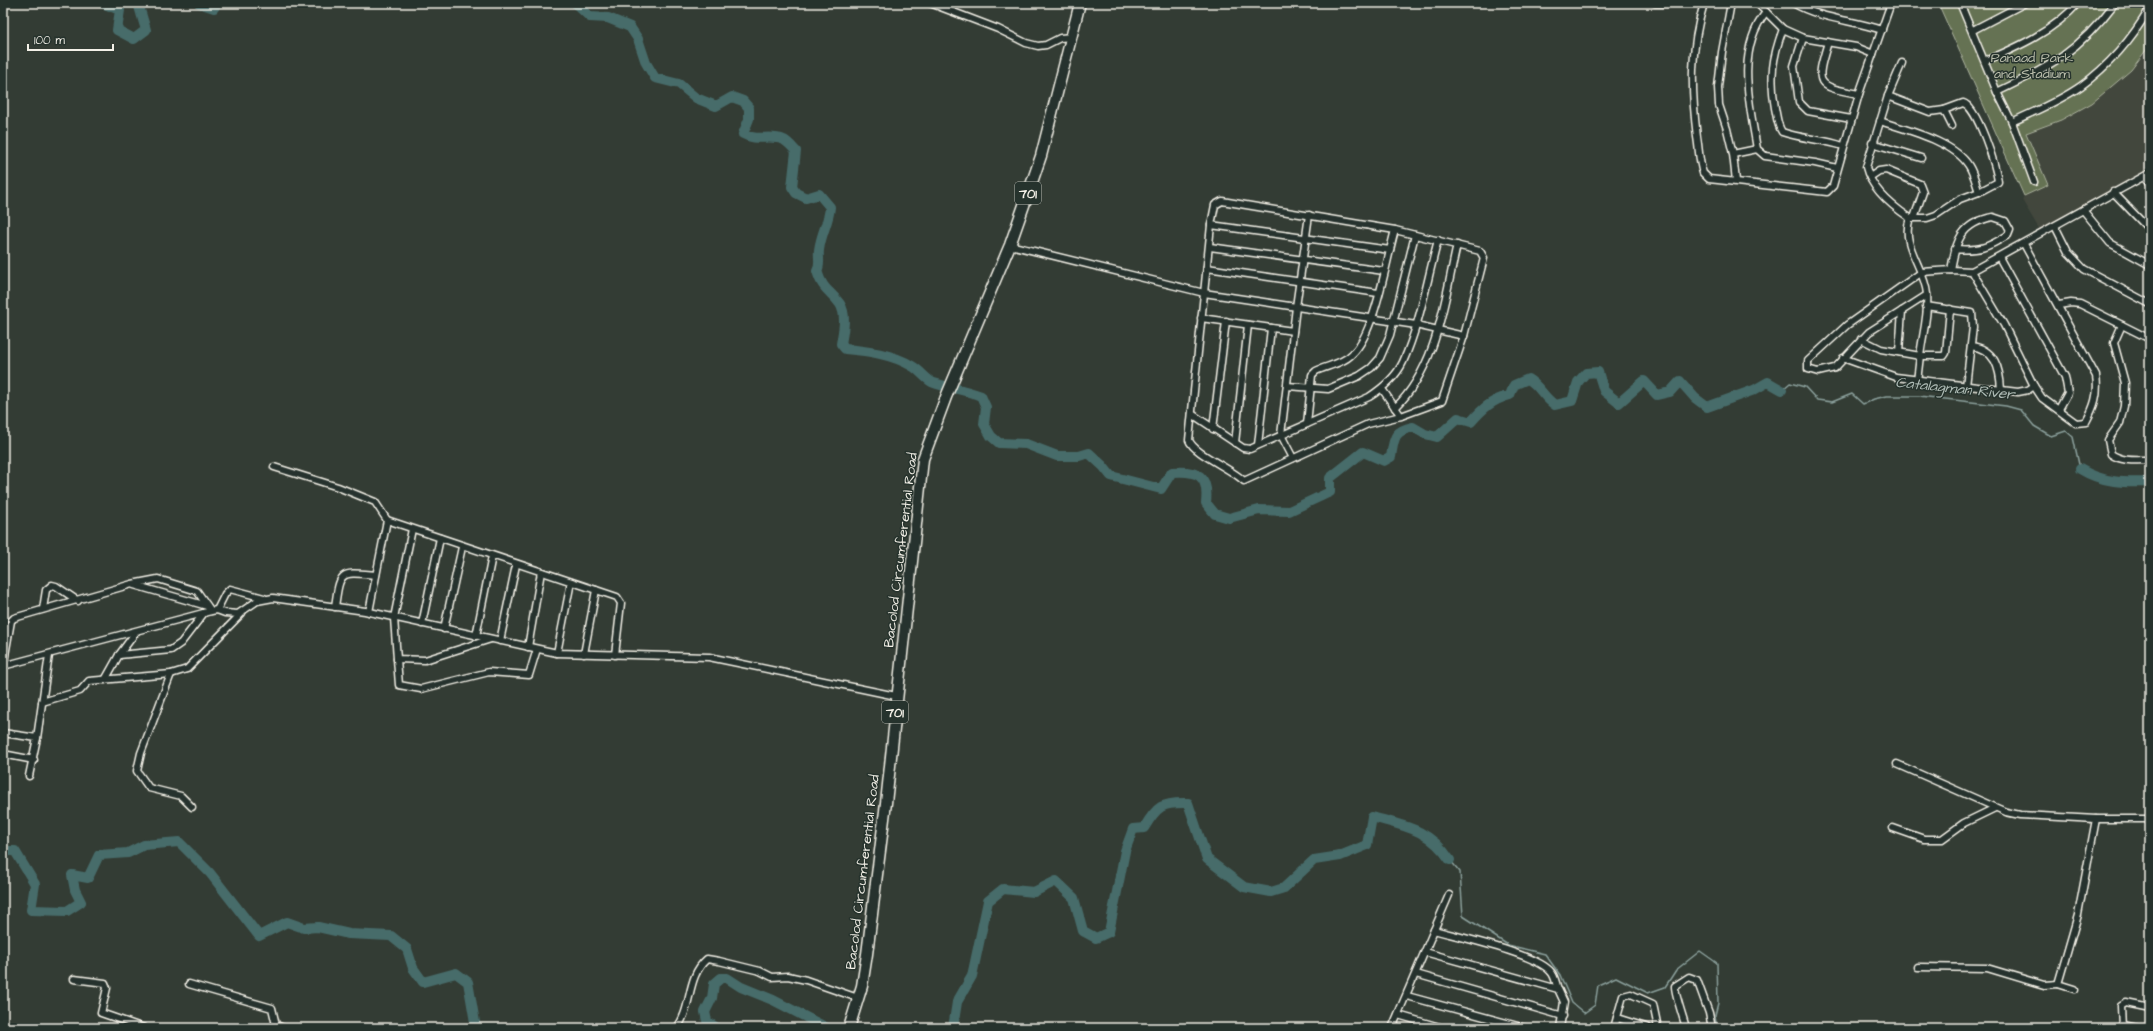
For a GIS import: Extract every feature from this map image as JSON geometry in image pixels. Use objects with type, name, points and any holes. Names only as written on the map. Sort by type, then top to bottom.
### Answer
[{"type":"main road","name":"Bacolod Circumferential Road","points":[[850,1028],[865,968],[881,841],[922,459],[954,376],[1010,245],[1040,156],[1080,3]]},
{"type":"street","points":[[930,3],[998,29],[1026,43],[1038,46],[1046,45],[1060,38],[1072,37]]},
{"type":"street","points":[[1658,3],[1669,3]]},
{"type":"street","points":[[1704,3],[1694,47],[1692,68],[1692,94],[1702,169],[1710,179],[1827,192],[1833,186],[1851,119],[1882,30],[1889,4]]},
{"type":"street","points":[[1731,3],[1722,52],[1718,87],[1719,105],[1727,129],[1736,181]]},
{"type":"street","points":[[1757,3],[1783,29],[1803,38],[1856,47],[1873,54]]},
{"type":"street","points":[[1793,3],[1818,14],[1860,22],[1882,30]]},
{"type":"street","points":[[1960,3],[1973,30],[1997,92],[2012,122],[2034,182]]},
{"type":"street","points":[[1973,30],[2025,3]]},
{"type":"street","points":[[1985,61],[2022,45],[2067,16],[2078,3]]},
{"type":"street","points":[[1997,92],[2043,70],[2070,52],[2098,26],[2115,3]]},
{"type":"street","points":[[2012,122],[2080,87],[2111,61],[2133,36],[2150,8],[2141,3]]},
{"type":"street","points":[[1766,12],[1753,33],[1748,61],[1747,84],[1757,149],[1765,156],[1815,163],[1837,168]]},
{"type":"street","points":[[1783,29],[1772,63],[1772,84],[1778,126],[1782,132],[1793,136],[1818,139],[1843,146]]},
{"type":"street","points":[[1803,38],[1794,66],[1799,102],[1808,111],[1851,119]]},
{"type":"street","points":[[1828,42],[1820,70],[1821,82],[1826,87],[1859,94]]},
{"type":"street","points":[[1888,96],[1930,112],[1966,104],[1972,110],[1980,128],[1992,160],[1998,182],[1979,192],[1960,199],[1927,218],[1912,218],[1892,207],[1870,178],[1866,168],[1872,143],[1888,96],[1902,63]]},
{"type":"street","points":[[1944,110],[1952,126]]},
{"type":"street","points":[[1880,120],[1930,138],[1956,152],[1969,166],[1979,192]]},
{"type":"street","points":[[1872,143],[1921,158]]},
{"type":"street","points":[[1732,154],[1757,149]]},
{"type":"street","points":[[1870,178],[1882,170],[1886,170],[1920,184],[1923,192],[1907,230],[1916,261],[1922,272],[1927,295],[1917,381]]},
{"type":"street","points":[[1927,295],[1861,339],[1834,368],[1825,371],[1813,372],[1806,366],[1808,361],[1823,346],[1847,325],[1922,272],[1951,270],[1972,271],[2024,244],[2113,192],[2150,173]]},
{"type":"street","points":[[2144,177],[2150,185]]},
{"type":"street","points":[[2113,192],[2145,225],[2150,228]]},
{"type":"street","points":[[1222,201],[1310,215],[1395,230],[1438,240],[1480,251],[1484,258],[1464,336],[1442,400],[1401,416],[1368,424],[1244,480],[1231,469],[1191,444],[1189,440],[1201,318],[1210,247],[1211,225],[1215,205],[1222,201]]},
{"type":"street","points":[[2083,210],[2110,243],[2150,265]]},
{"type":"street","points":[[1293,458],[1281,435],[1296,307],[1310,215]]},
{"type":"street","points":[[1951,270],[1955,249],[1961,233],[1968,227],[1982,220],[1996,217],[2004,221],[2010,230],[2008,235],[1982,249],[1955,249]]},
{"type":"street","points":[[1211,225],[1307,237],[1390,250]]},
{"type":"street","points":[[2055,226],[2068,252],[2084,269],[2150,304]]},
{"type":"street","points":[[1307,424],[1312,375],[1316,371],[1351,356],[1359,347],[1372,318],[1395,230]]},
{"type":"street","points":[[1287,386],[1310,389],[1328,389],[1359,376],[1371,368],[1384,350],[1393,322],[1415,235]]},
{"type":"street","points":[[1192,414],[1235,443],[1247,449],[1369,397],[1382,389],[1403,363],[1416,325],[1438,240]]},
{"type":"street","points":[[1972,271],[2004,326],[2034,386],[2042,398],[2059,409],[2076,423],[2086,422],[2094,405],[2098,387],[2096,376],[2059,305],[2024,244]]},
{"type":"street","points":[[1010,245],[1204,294],[1416,325],[1464,336]]},
{"type":"street","points":[[1395,408],[1407,397],[1420,378],[1430,357],[1458,245]]},
{"type":"street","points":[[1210,247],[1384,271]]},
{"type":"street","points":[[1999,257],[2065,377],[2068,393],[2059,409]]},
{"type":"street","points":[[1207,268],[1378,293]]},
{"type":"street","points":[[2059,305],[2070,302],[2080,304],[2150,339]]},
{"type":"street","points":[[1926,306],[1972,313],[1973,327],[1966,386]]},
{"type":"street","points":[[1861,339],[1881,349],[1920,356],[1944,356],[1946,352],[1950,309]]},
{"type":"street","points":[[1898,352],[1902,311]]},
{"type":"street","points":[[1201,318],[1293,331]]},
{"type":"street","points":[[1213,429],[1226,321]]},
{"type":"street","points":[[1235,443],[1248,325]]},
{"type":"street","points":[[2122,325],[2114,343],[2125,383],[2124,406],[2120,423],[2108,440],[2108,449],[2110,454],[2118,458],[2130,460],[2150,460]]},
{"type":"street","points":[[1258,445],[1271,328]]},
{"type":"street","points":[[1971,346],[1986,349],[1991,355],[1997,366],[2000,390]]},
{"type":"street","points":[[1843,358],[1880,372],[1917,381],[2018,392],[2028,390],[2034,386]]},
{"type":"street","points":[[1382,389],[1401,416]]},
{"type":"street","points":[[274,467],[338,487],[375,502],[387,520],[462,547],[620,599],[615,655]]},
{"type":"street","points":[[369,612],[387,520]]},
{"type":"street","points":[[412,529],[394,618],[399,685],[421,689],[490,672],[529,675],[537,649]]},
{"type":"street","points":[[422,624],[440,538]]},
{"type":"street","points":[[444,629],[462,547]]},
{"type":"street","points":[[476,636],[492,556]]},
{"type":"street","points":[[500,641],[516,565]]},
{"type":"street","points":[[528,647],[541,572]]},
{"type":"street","points":[[335,607],[339,580],[342,576],[349,574],[376,575]]},
{"type":"street","points":[[212,609],[194,590],[158,579],[132,584],[18,616],[11,621],[3,667],[204,613],[212,609],[230,589],[265,599]]},
{"type":"street","points":[[556,653],[571,582]]},
{"type":"street","points":[[132,584],[212,609],[233,614],[242,612]]},
{"type":"street","points":[[43,609],[46,590],[52,585],[78,600]]},
{"type":"street","points":[[584,654],[596,590]]},
{"type":"street","points":[[42,702],[80,691],[89,681],[172,674],[187,669],[242,612],[252,604],[265,599],[273,598],[369,612],[556,653],[709,657],[896,696]]},
{"type":"street","points":[[119,655],[171,650],[181,643],[204,613]]},
{"type":"street","points":[[105,680],[119,655],[136,632]]},
{"type":"street","points":[[397,659],[424,660],[491,639]]},
{"type":"street","points":[[29,776],[34,760],[49,655]]},
{"type":"street","points":[[172,674],[141,753],[137,771],[149,788],[181,796],[192,807]]},
{"type":"street","points":[[3,733],[37,738]]},
{"type":"street","points":[[3,754],[34,760]]},
{"type":"street","points":[[1897,764],[1995,808],[2020,815],[2096,819],[2150,818]]},
{"type":"street","points":[[1893,828],[1924,839],[1942,839],[1964,823],[1995,808]]},
{"type":"street","points":[[2058,984],[2078,915],[2096,819]]},
{"type":"street","points":[[1392,1028],[1449,895]]},
{"type":"street","points":[[1434,930],[1515,954],[1542,964],[1552,972],[1564,1002],[1560,1028]]},
{"type":"street","points":[[1425,952],[1558,989]]},
{"type":"street","points":[[677,1028],[688,1007],[698,967],[707,959],[755,970],[772,977],[788,976],[806,980],[858,998]]},
{"type":"street","points":[[1918,967],[1987,968],[2038,984],[2058,984],[2074,989]]},
{"type":"street","points":[[1416,974],[1563,1016]]},
{"type":"street","points":[[1686,1028],[1680,1000],[1674,990],[1675,986],[1689,977],[1697,980],[1701,987],[1712,1028]]},
{"type":"street","points":[[74,979],[105,983],[107,988],[101,1013],[144,1028]]},
{"type":"street","points":[[189,984],[272,1008],[276,1025],[284,1028]]},
{"type":"street","points":[[1614,1028],[1623,996],[1631,994],[1653,1004],[1658,1028]]},
{"type":"street","points":[[1407,996],[1525,1028]]},
{"type":"street","points":[[2136,1028],[2122,1027],[2121,1006],[2126,1003],[2150,1008]]},
{"type":"street","points":[[1398,1015],[1443,1028]]},
{"type":"street","points":[[1617,1018],[1649,1028]]},
{"type":"shaded area","points":[[2150,45],[2150,169],[2041,232],[2022,200],[2024,196],[2048,185],[2026,133],[2061,120],[2131,70]]},
{"type":"green space","name":"Panaad Park and Stadium","points":[[1938,3],[2150,3],[2150,45],[2131,70],[2092,103],[2061,120],[2026,133],[2048,185],[2024,196]]},
{"type":"waterway","name":"Catalagman River","points":[[102,3],[120,10],[117,30],[134,39],[146,30],[138,3]]},
{"type":"waterway","name":"Catalagman River","points":[[199,3],[214,8],[217,3]]},
{"type":"waterway","name":"Catalagman River","points":[[575,3],[590,17],[608,18],[630,27],[638,39],[646,63],[655,78],[679,84],[696,98],[716,106],[732,97],[743,101],[749,108],[749,119],[743,134],[758,138],[779,138],[784,140],[796,151],[792,187],[796,193],[806,198],[819,194],[830,207],[821,238],[819,266],[817,271],[824,287],[836,299],[842,308],[844,324],[841,344],[845,349],[871,352],[888,356],[915,368],[931,382],[981,396],[986,407],[984,424],[991,436],[999,443],[1026,444],[1057,456],[1079,456],[1089,453],[1111,476],[1161,489],[1172,472],[1189,472],[1200,476],[1206,486],[1206,503],[1215,514],[1229,518],[1259,510],[1289,511],[1330,492],[1330,478],[1363,452],[1384,461],[1391,457],[1394,441],[1398,434],[1402,431],[1413,427],[1425,434],[1437,437],[1458,418],[1471,422],[1488,405],[1498,399],[1510,395],[1514,385],[1528,379],[1536,385],[1547,399],[1555,405],[1572,401],[1578,382],[1586,373],[1598,372],[1604,391],[1619,403],[1644,381],[1657,395],[1670,392],[1680,381],[1695,398],[1707,407],[1754,390],[1768,382],[1782,390]]},
{"type":"waterway","name":"Catalagman River","points":[[1782,390],[1790,383],[1805,387],[1817,400],[1832,402],[1852,394],[1863,404],[1874,399],[1887,396],[1919,396],[2006,406],[2021,410],[2034,426],[2051,436],[2066,431],[2073,437],[2080,469]]},
{"type":"waterway","points":[[2080,469],[2105,480],[2150,482]]},
{"type":"waterway","points":[[953,1028],[957,1002],[972,976],[988,901],[1003,889],[1034,892],[1056,881],[1074,898],[1083,931],[1096,938],[1109,932],[1125,851],[1133,829],[1144,828],[1157,810],[1166,805],[1172,803],[1188,803],[1207,859],[1244,887],[1271,892],[1284,888],[1314,860],[1340,856],[1367,845],[1372,817],[1416,830],[1434,841],[1450,860]]},
{"type":"waterway","points":[[3,851],[15,851],[35,884],[31,910],[67,911],[81,902],[75,890],[72,875],[88,878],[99,855],[128,853],[144,845],[179,842],[210,873],[259,936],[287,922],[304,928],[318,927],[349,934],[391,936],[407,949],[413,968],[423,982],[456,973],[468,982],[476,1028]]},
{"type":"waterway","points":[[1450,860],[1460,872],[1463,916],[1508,945],[1545,954],[1560,975],[1572,1003],[1584,1013],[1595,1005],[1598,985],[1616,977],[1648,993],[1665,987],[1676,970],[1700,951],[1717,963],[1718,1003],[1715,1015],[1717,1028]]},
{"type":"waterway","points":[[717,1028],[707,1021],[705,1012],[712,998],[714,984],[721,978],[727,978],[741,987],[773,1000],[827,1028]]}]
